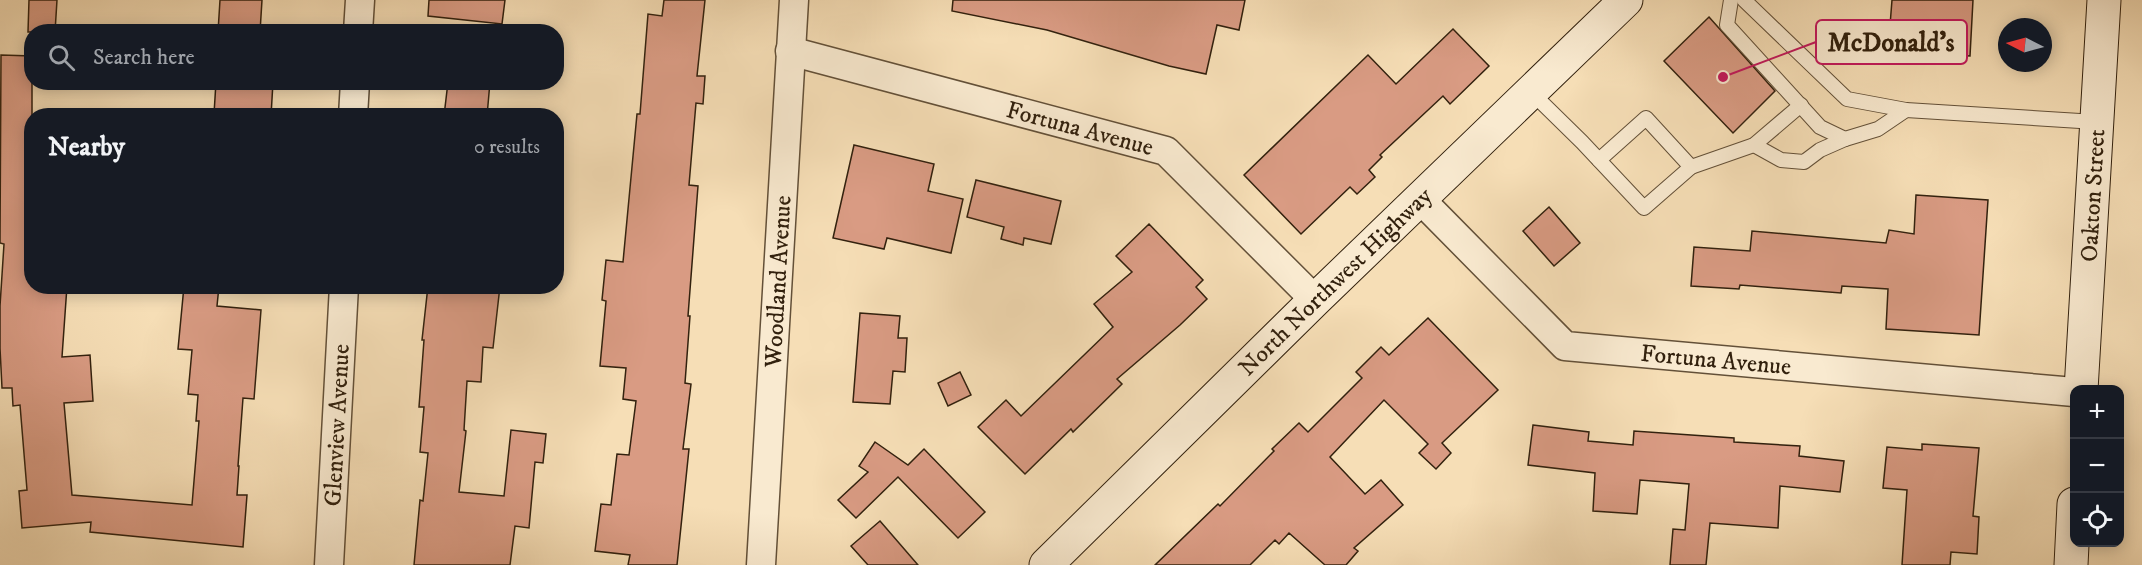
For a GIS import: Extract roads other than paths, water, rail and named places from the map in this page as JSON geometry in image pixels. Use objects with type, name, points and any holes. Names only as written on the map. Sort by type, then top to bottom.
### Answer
[{"type":"main road","name":"North Northwest Highway","points":[[1046,565],[1315,300],[1626,0]]},
{"type":"main road","name":"Oakton Street","points":[[2080,385],[2104,0]]},
{"type":"main road","points":[[2071,565],[2072,547]]},
{"type":"street","points":[[358,24],[360,0]]},
{"type":"street","name":"Woodland Avenue","points":[[761,565],[794,0]]},
{"type":"street","name":"Fortuna Avenue","points":[[790,51],[1166,151],[1315,300]]},
{"type":"street","points":[[353,108],[355,90]]},
{"type":"street","name":"Fortuna Avenue","points":[[1420,199],[1565,346],[2070,392]]},
{"type":"street","name":"Glenview Avenue","points":[[329,565],[344,294]]},
{"type":"lane","points":[[1731,0],[1727,25],[1820,127],[1845,139]]},
{"type":"lane","points":[[1744,0],[1847,99],[1906,110],[2096,122]]},
{"type":"lane","points":[[1531,92],[1644,208],[1691,167],[1754,145],[1801,105]]},
{"type":"lane","points":[[1754,145],[1781,160],[1804,162],[1820,150],[1845,139],[1878,129],[1906,110]]},
{"type":"lane","points":[[1599,160],[1646,118],[1691,167]]},
{"type":"place","name":"McDonald's","points":[[1723,77]]}]
